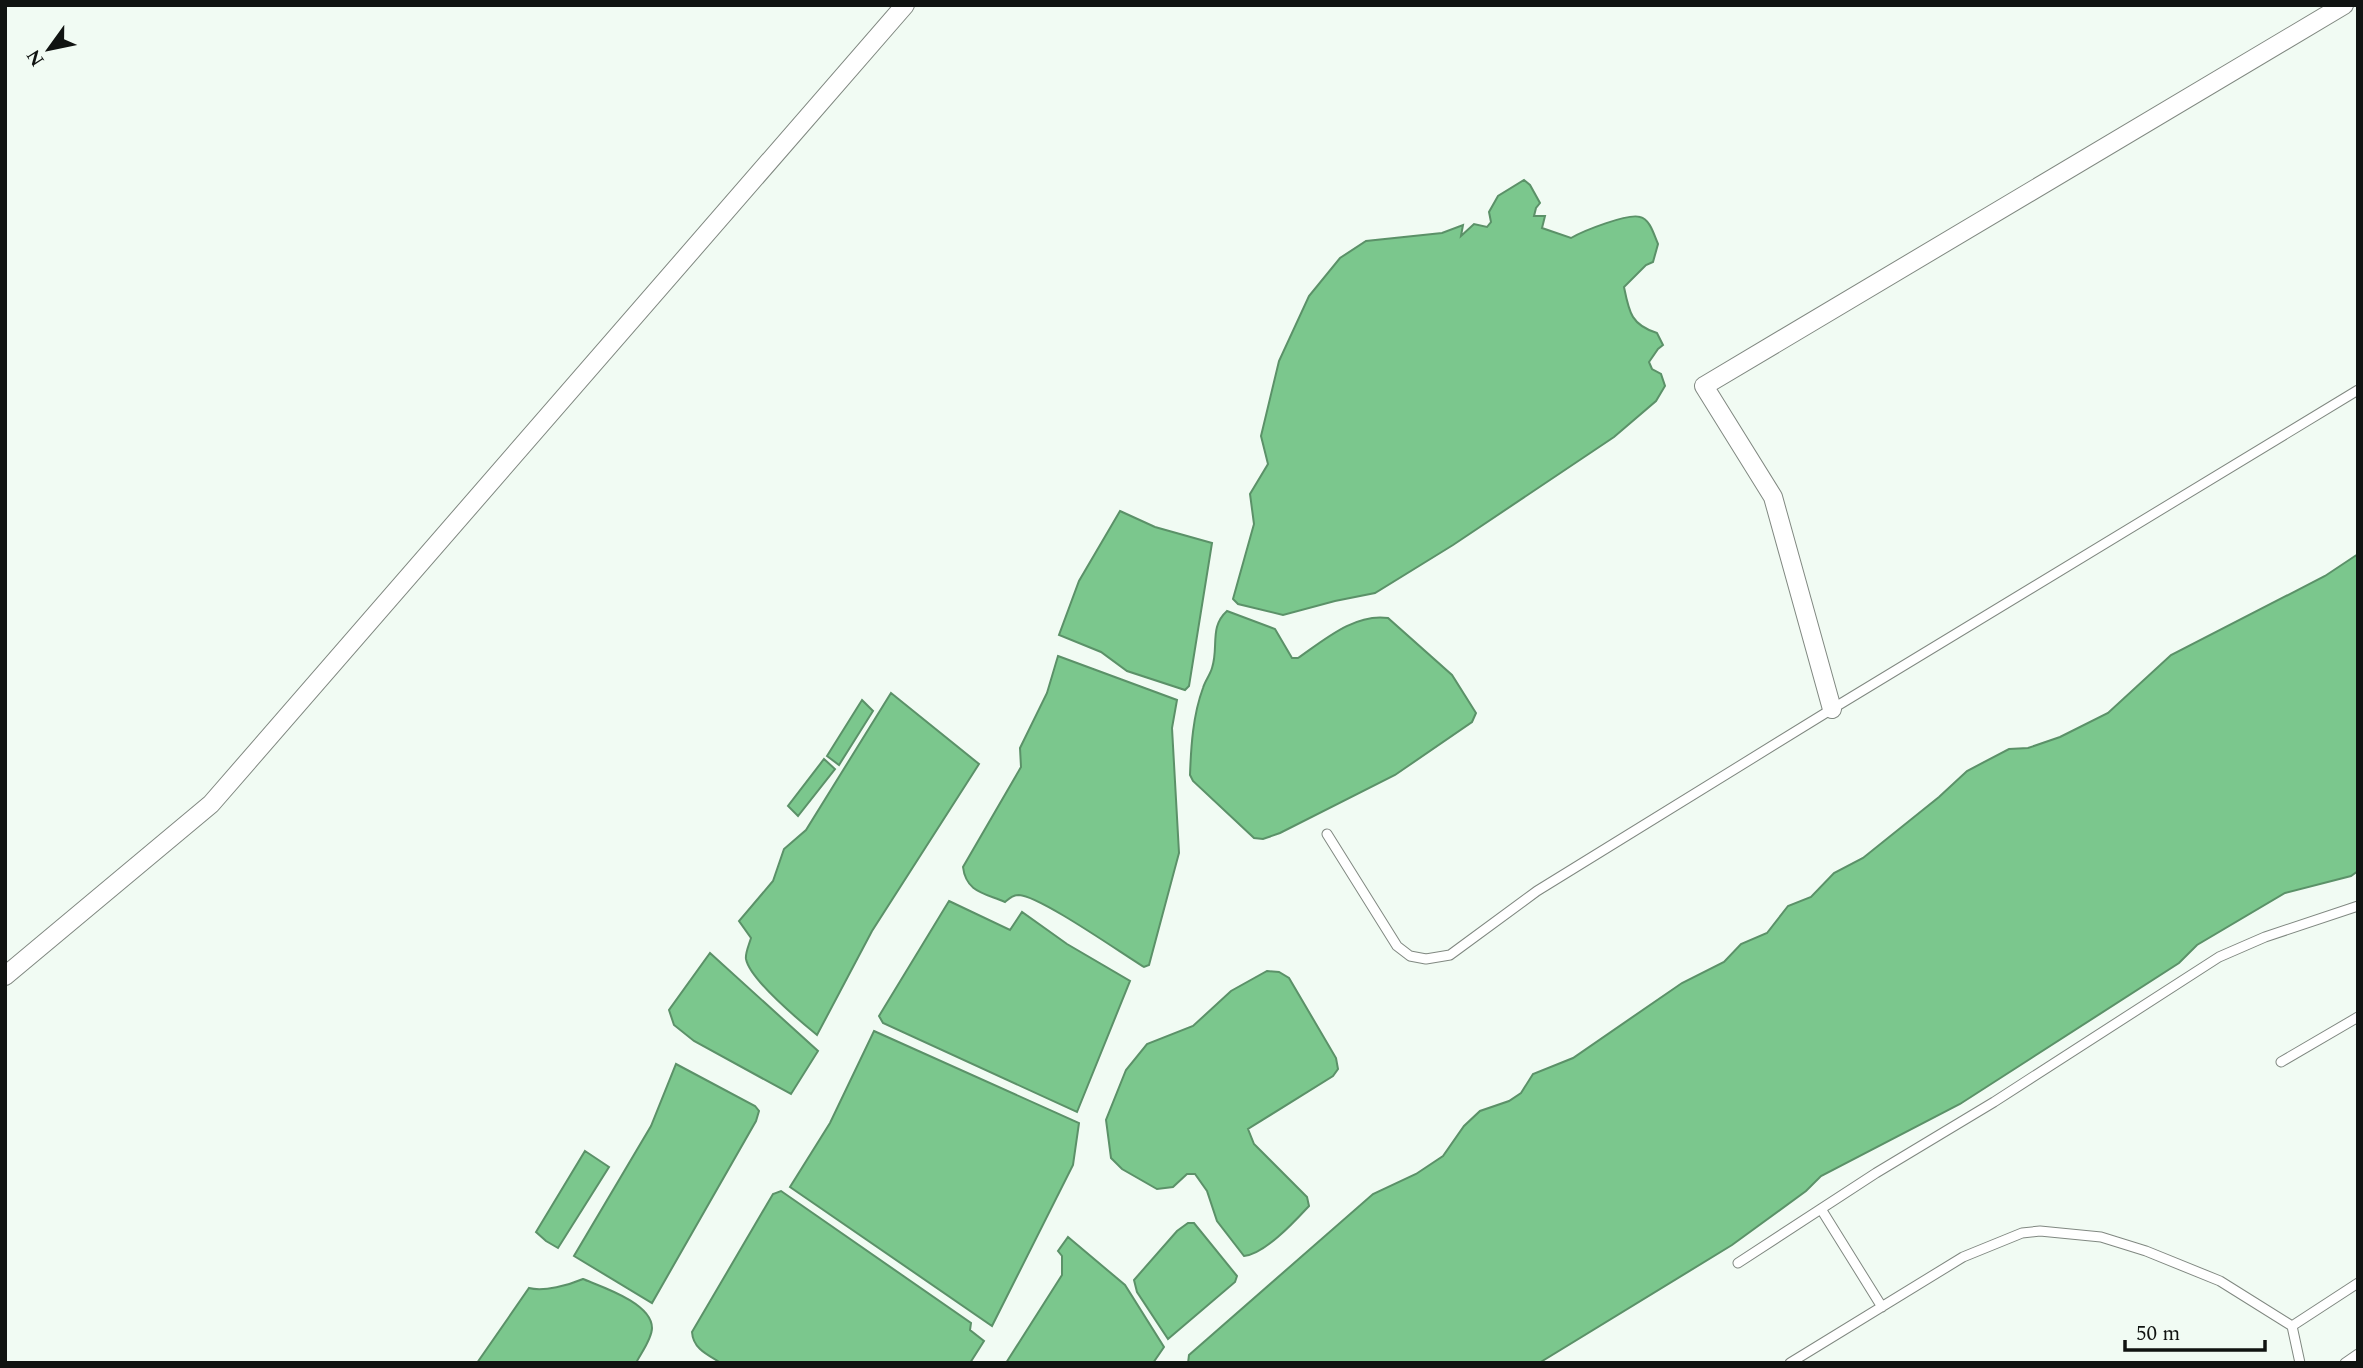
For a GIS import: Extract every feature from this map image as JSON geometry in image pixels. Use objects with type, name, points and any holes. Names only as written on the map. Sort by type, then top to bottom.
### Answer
[{"type":"street","points":[[5,976],[211,804],[905,5]]},
{"type":"street","points":[[1832,709],[1773,497],[1704,386],[2344,5]]},
{"type":"lane","points":[[1327,835],[1397,946],[1410,956],[1426,959],[1450,955],[1537,891],[2358,390]]},
{"type":"lane","points":[[1738,1263],[2219,957],[2265,937],[2358,906]]},
{"type":"lane","points":[[2281,1062],[2358,1017]]},
{"type":"lane","points":[[1821,1209],[1882,1307]]},
{"type":"lane","points":[[1790,1363],[1964,1257],[2022,1233],[2057,1231],[2101,1237],[2146,1251],[2220,1281],[2292,1326],[2300,1363]]},
{"type":"lane","points":[[2292,1326],[2358,1283]]},
{"type":"lane","points":[[2345,1363],[2358,1354]]},
{"type":"shaded area","points":[[1524,180],[1540,203],[1534,216],[1545,216],[1542,228],[1571,238],[1595,227],[1634,216],[1643,218],[1649,224],[1658,244],[1653,262],[1646,265],[1624,287],[1636,322],[1657,333],[1663,345],[1649,362],[1652,369],[1661,374],[1665,386],[1656,401],[1614,437],[1453,545],[1375,593],[1283,615],[1238,604],[1233,599],[1254,524],[1250,494],[1268,464],[1261,436],[1279,361],[1309,296],[1340,258],[1366,241],[1442,233],[1463,225],[1461,236],[1474,224],[1487,227],[1491,222],[1489,212],[1498,196]]},
{"type":"shaded area","points":[[1120,511],[1155,527],[1212,543],[1189,686],[1185,690],[1127,671],[1101,652],[1059,635],[1079,581]]},
{"type":"shaded area","points":[[2358,554],[2358,871],[2351,876],[2285,893],[2197,945],[2179,963],[1960,1104],[1821,1176],[1806,1191],[1732,1245],[1539,1363],[1188,1363],[1189,1355],[1373,1194],[1416,1174],[1443,1156],[1464,1126],[1480,1111],[1509,1101],[1521,1093],[1533,1074],[1573,1058],[1682,983],[1724,962],[1741,944],[1767,933],[1788,906],[1811,897],[1834,873],[1863,858],[1967,771],[2009,749],[2028,748],[2060,737],[2108,713],[2171,655],[2325,576]]},
{"type":"shaded area","points":[[1227,611],[1275,629],[1292,658],[1298,658],[1340,629],[1352,624],[1388,618],[1452,675],[1476,713],[1472,722],[1395,775],[1280,833],[1263,839],[1254,838],[1193,781],[1190,775],[1197,709],[1214,660],[1218,624]]},
{"type":"shaded area","points":[[1058,656],[1177,700],[1172,728],[1179,853],[1149,965],[1144,967],[1044,905],[1019,895],[1005,902],[972,887],[965,875],[963,867],[1021,767],[1020,748],[1047,693]]},
{"type":"shaded area","points":[[891,693],[979,764],[872,931],[817,1035],[756,978],[746,959],[751,938],[739,921],[773,881],[784,849],[806,830]]},
{"type":"shaded area","points":[[862,700],[873,711],[839,765],[827,756]]},
{"type":"shaded area","points":[[824,759],[835,769],[798,816],[788,806]]},
{"type":"shaded area","points":[[949,901],[1010,930],[1022,912],[1067,944],[1130,981],[1077,1112],[883,1023],[879,1016]]},
{"type":"shaded area","points":[[710,953],[818,1051],[791,1094],[694,1041],[674,1025],[669,1010]]},
{"type":"shaded area","points":[[1267,971],[1279,972],[1289,978],[1336,1058],[1338,1069],[1333,1076],[1248,1129],[1254,1144],[1307,1197],[1309,1206],[1270,1243],[1244,1256],[1217,1221],[1207,1191],[1195,1174],[1187,1174],[1173,1187],[1157,1189],[1122,1169],[1111,1158],[1106,1120],[1126,1070],[1147,1044],[1193,1026],[1231,991]]},
{"type":"shaded area","points":[[874,1031],[1079,1123],[1073,1165],[992,1326],[790,1187],[830,1123]]},
{"type":"shaded area","points":[[676,1064],[755,1106],[759,1111],[756,1121],[652,1303],[574,1256],[651,1126]]},
{"type":"shaded area","points":[[585,1151],[609,1167],[558,1248],[536,1232]]},
{"type":"shaded area","points":[[781,1191],[971,1323],[970,1330],[984,1341],[970,1363],[721,1363],[702,1351],[695,1343],[692,1332],[773,1194]]},
{"type":"shaded area","points":[[1188,1223],[1194,1223],[1237,1276],[1235,1282],[1168,1339],[1137,1292],[1134,1280],[1177,1231]]},
{"type":"shaded area","points":[[1068,1237],[1125,1285],[1164,1347],[1153,1363],[1006,1363],[1062,1275],[1062,1256],[1058,1251]]},
{"type":"shaded area","points":[[583,1279],[625,1297],[650,1319],[650,1337],[636,1363],[477,1363],[529,1288],[564,1286]]}]
